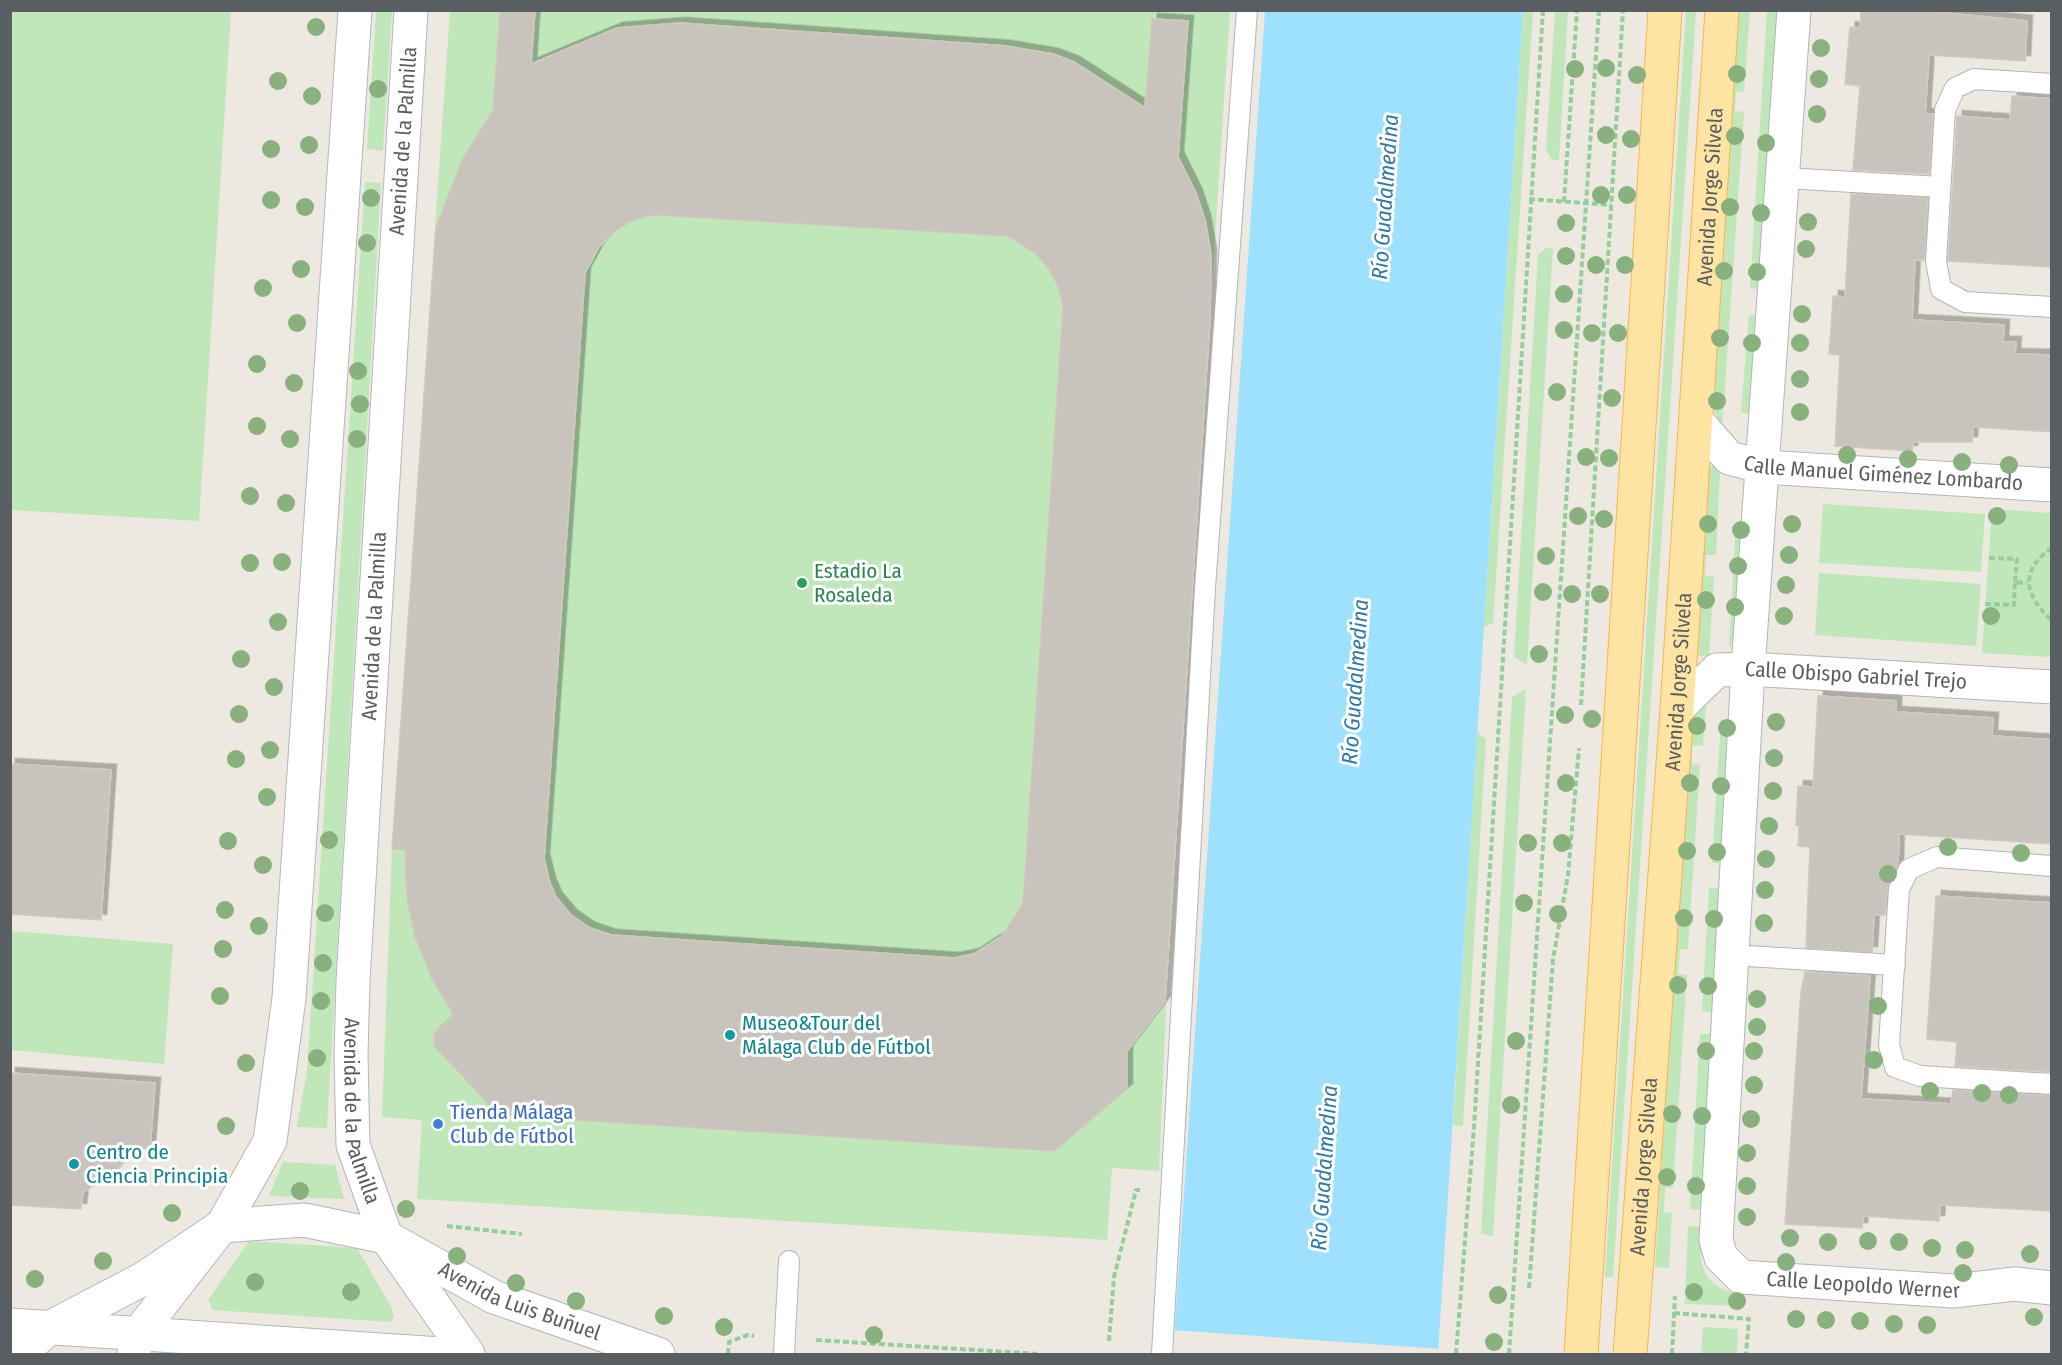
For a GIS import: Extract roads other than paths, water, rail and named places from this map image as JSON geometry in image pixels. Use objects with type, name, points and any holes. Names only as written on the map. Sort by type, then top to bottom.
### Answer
[{"type":"main road","points":[[135,1345],[222,1226],[270,1141],[289,998],[355,10]]},
{"type":"main road","name":"Avenida de la Palmilla","points":[[411,10],[351,1056],[353,1145],[386,1237],[468,1354]]},
{"type":"main road","points":[[1581,1354],[1665,10]]},
{"type":"main road","name":"Avenida Jorge Silvela","points":[[1630,1354],[1677,709],[1722,10]]},
{"type":"main road","points":[[1731,956],[1748,669],[1764,467],[1794,10]]},
{"type":"main road","name":"Calle Manuel Giménez Lombardo","points":[[1696,420],[1729,458],[1764,467],[2052,485]]},
{"type":"main road","name":"Calle Obispo Gabriel Trejo","points":[[1677,709],[1717,670],[1748,669],[2052,687]]},
{"type":"main road","name":"Calle Leopoldo Werner","points":[[1731,956],[1716,1240],[1721,1257],[1741,1277],[1953,1291],[2015,1284],[2052,1288]]},
{"type":"main road","name":"Avenida Luis Buñuel","points":[[222,1226],[304,1220],[386,1237],[494,1297],[658,1354]]},
{"type":"main road","points":[[20,1354],[49,1328],[142,1279],[222,1226]]},
{"type":"main road","points":[[10,1325],[49,1328],[135,1345],[441,1354]]},
{"type":"lane","points":[[1162,1354],[1205,588],[1247,10]]},
{"type":"lane","points":[[2052,84],[1974,79],[1955,88],[1945,110],[1935,261],[1941,289],[1965,302],[2052,307]]},
{"type":"lane","points":[[1784,178],[1940,187]]},
{"type":"lane","points":[[2052,866],[1937,857],[1909,869],[1899,889],[1889,1045],[1895,1067],[1920,1076],[2052,1084]]},
{"type":"lane","points":[[1731,956],[1895,965]]},
{"type":"lane","points":[[785,1346],[789,1261]]},
{"type":"water","name":"Río Guadalmedina","points":[[1265,11],[1523,11],[1438,1354],[1173,1354]]},
{"type":"place","name":"Estadio La Rosaleda","points":[[802,583]]},
{"type":"place","name":"Museo&Tour del Málaga Club de Fútbol","points":[[730,1035]]},
{"type":"place","name":"Tienda Málaga Club de Fútbol","points":[[438,1124]]},
{"type":"place","name":"Centro de Ciencia Principia","points":[[74,1164]]}]
